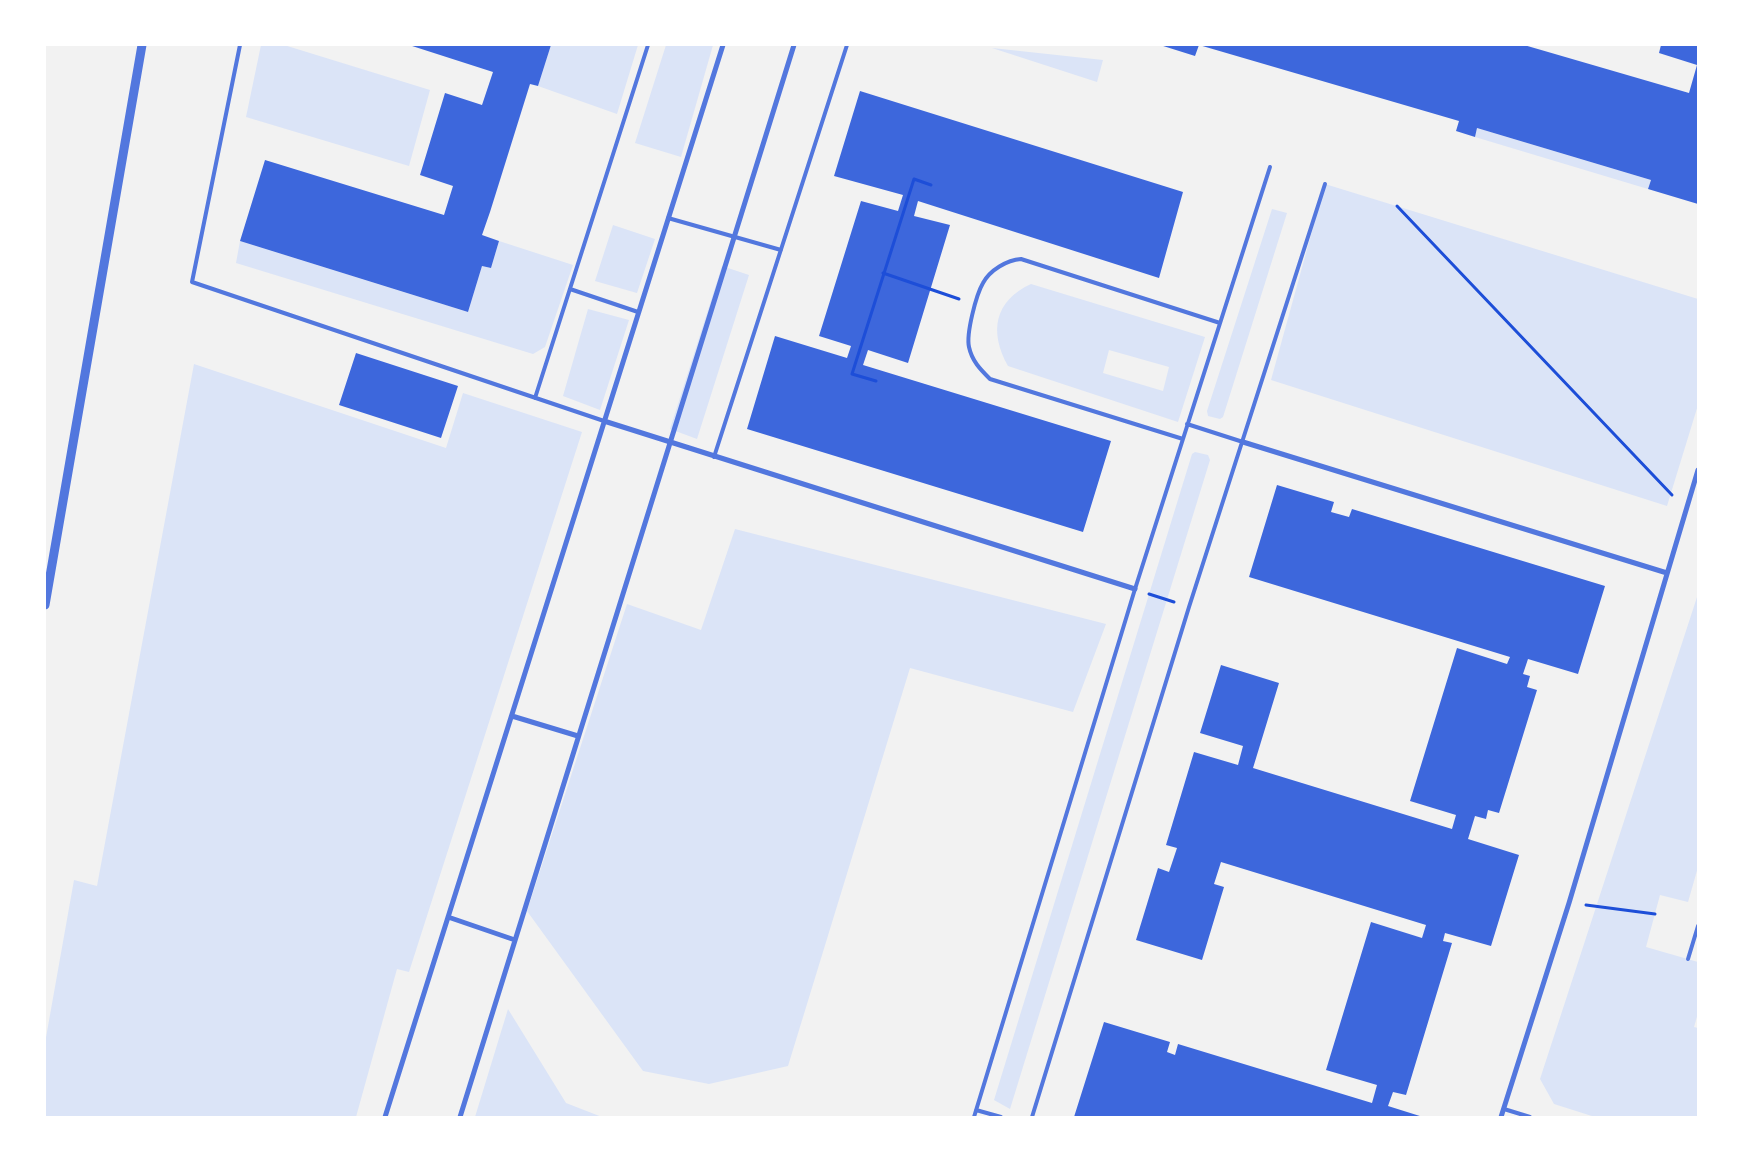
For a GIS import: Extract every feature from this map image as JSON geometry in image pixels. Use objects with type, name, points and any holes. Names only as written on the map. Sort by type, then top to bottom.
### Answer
[{"type":"street","points":[[45,605],[142,45]]},
{"type":"street","points":[[385,1117],[723,45]]},
{"type":"street","points":[[460,1117],[794,45]]},
{"type":"street","points":[[604,421],[1135,589]]},
{"type":"street","points":[[1243,442],[1667,573]]},
{"type":"street","points":[[1501,1117],[1568,903],[1698,470]]},
{"type":"street","points":[[512,716],[578,736]]},
{"type":"street","points":[[448,917],[515,940]]},
{"type":"lane","points":[[240,45],[192,282],[604,421]]},
{"type":"lane","points":[[535,398],[648,45]]},
{"type":"lane","points":[[714,457],[847,45]]},
{"type":"lane","points":[[974,1117],[1135,589],[1270,167]]},
{"type":"lane","points":[[1032,1117],[1189,607],[1325,184]]},
{"type":"lane","points":[[668,218],[781,250]]},
{"type":"lane","points":[[1182,439],[990,379],[976,366],[969,347],[968,329],[976,304],[983,283],[996,269],[1010,260],[1021,259],[1220,323]]},
{"type":"lane","points":[[570,289],[638,312]]},
{"type":"lane","points":[[1187,424],[1243,442]]},
{"type":"lane","points":[[1688,959],[1698,926]]},
{"type":"lane","points":[[1504,1109],[1530,1117]]},
{"type":"lane","points":[[976,1110],[1001,1117]]},
{"type":"path","points":[[876,381],[852,374],[914,179],[931,185]]},
{"type":"path","points":[[1397,206],[1686,510]]},
{"type":"path","points":[[884,273],[976,304]]},
{"type":"path","points":[[1135,589],[1189,607]]},
{"type":"path","points":[[1568,903],[1655,914]]},
{"type":"shaded area","points":[[261,45],[284,45],[430,90],[409,166],[246,117]]},
{"type":"shaded area","points":[[551,45],[638,45],[617,114],[538,86]]},
{"type":"shaded area","points":[[666,45],[713,45],[681,157],[635,143]]},
{"type":"shaded area","points":[[992,48],[1103,60],[1097,82]]},
{"type":"shaded area","points":[[1477,128],[1651,180],[1648,189],[1475,137]]},
{"type":"shaded area","points":[[1325,184],[1698,299],[1698,405],[1667,506],[1271,380]]},
{"type":"shaded area","points":[[1272,209],[1287,213],[1223,417],[1220,419],[1208,416],[1207,411]]},
{"type":"shaded area","points":[[613,225],[655,239],[637,293],[595,281]]},
{"type":"shaded area","points":[[240,241],[468,312],[482,266],[491,268],[499,241],[573,265],[545,347],[533,354],[236,263]]},
{"type":"shaded area","points":[[722,266],[749,275],[697,439],[670,429]]},
{"type":"shaded area","points":[[1031,284],[1205,337],[1178,422],[1008,366],[998,341],[997,330],[1002,308],[1019,291]],"holes":[[[1109,350],[1169,367],[1163,391],[1103,373]]]},
{"type":"shaded area","points":[[588,309],[629,320],[600,410],[563,396]]},
{"type":"shaded area","points":[[194,364],[446,448],[463,393],[582,432],[409,972],[397,969],[356,1117],[45,1117],[45,1043],[74,880],[97,886]]},
{"type":"shaded area","points":[[1195,452],[1208,455],[1210,460],[1010,1109],[994,1100],[1192,454]]},
{"type":"shaded area","points":[[735,529],[1106,624],[1073,712],[910,668],[788,1066],[709,1084],[643,1071],[527,911],[627,604],[701,630]]},
{"type":"shaded area","points":[[1698,594],[1698,867],[1688,902],[1660,895],[1646,947],[1698,962],[1698,1013],[1694,1027],[1698,1028],[1698,1117],[1595,1117],[1554,1104],[1540,1079]]},
{"type":"shaded area","points":[[508,1009],[566,1103],[602,1117],[475,1117]]},
{"type":"building","points":[[409,45],[551,45],[538,86],[530,84],[482,235],[499,241],[491,268],[482,266],[468,312],[240,241],[265,160],[444,215],[453,186],[420,175],[445,93],[482,105],[493,72]]},
{"type":"building","points":[[1160,45],[1199,45],[1195,56]]},
{"type":"building","points":[[1199,45],[1524,45],[1689,93],[1697,65],[1659,53],[1661,45],[1698,45],[1698,204],[1648,189],[1651,180],[1477,128],[1475,137],[1456,131],[1459,121]]},
{"type":"building","points":[[860,91],[1183,192],[1159,278],[918,201],[914,216],[950,225],[908,363],[868,350],[863,365],[1111,441],[1083,532],[747,429],[775,336],[847,358],[851,346],[819,336],[861,201],[898,211],[903,195],[834,176]]},
{"type":"building","points":[[356,353],[458,386],[441,438],[339,405]]},
{"type":"building","points":[[1277,485],[1334,502],[1331,512],[1349,517],[1352,509],[1605,586],[1578,674],[1528,659],[1523,674],[1530,676],[1527,687],[1537,690],[1499,813],[1488,810],[1486,819],[1475,816],[1468,839],[1519,855],[1491,946],[1445,933],[1443,941],[1452,943],[1406,1095],[1393,1092],[1388,1106],[1423,1117],[1074,1117],[1104,1022],[1170,1042],[1167,1052],[1175,1055],[1178,1044],[1372,1103],[1377,1085],[1326,1070],[1371,922],[1422,938],[1426,925],[1221,862],[1214,884],[1224,887],[1202,960],[1136,940],[1158,868],[1169,872],[1177,848],[1166,845],[1194,752],[1238,765],[1243,746],[1200,733],[1221,665],[1279,683],[1253,768],[1452,829],[1456,815],[1410,801],[1457,648],[1507,664],[1510,657],[1249,577]]}]
